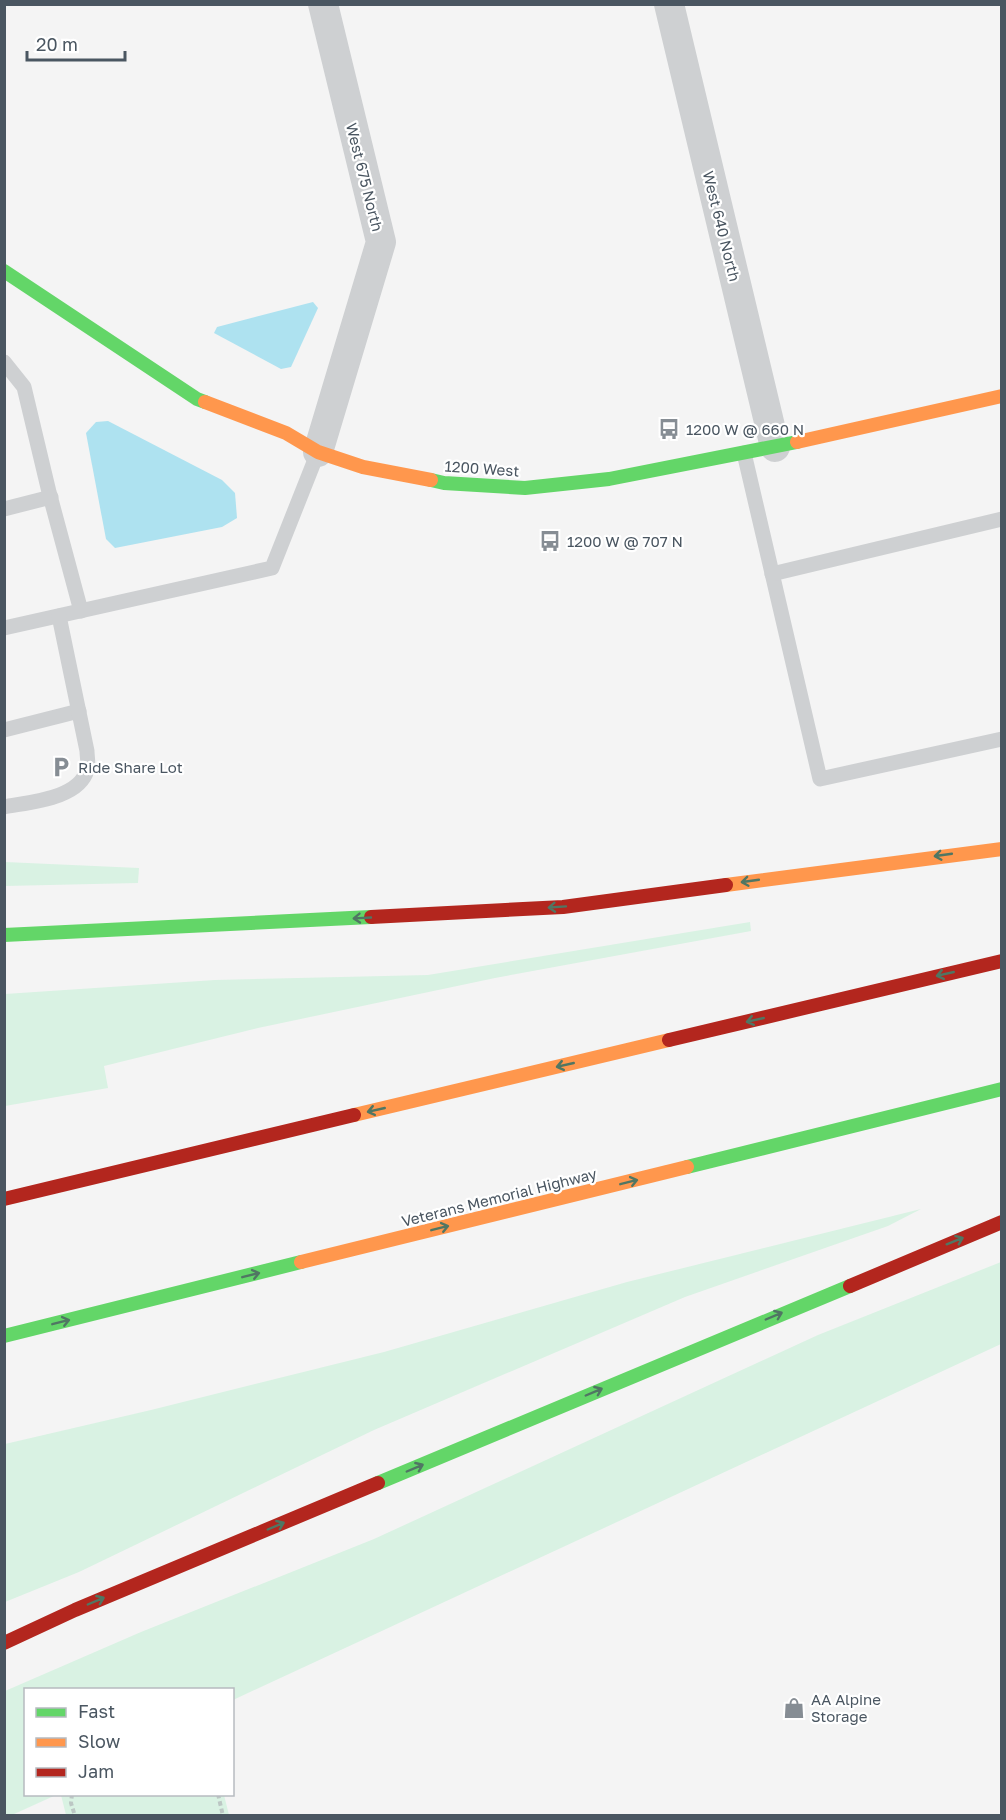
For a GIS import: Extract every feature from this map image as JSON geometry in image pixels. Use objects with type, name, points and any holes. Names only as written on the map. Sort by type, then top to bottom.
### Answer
[{"type":"main road","name":"1200 West","points":[[4,271],[197,399],[286,433],[318,452],[363,466],[444,483],[525,488],[609,479],[775,447],[1002,396]]},
{"type":"main road","points":[[4,935],[563,907],[1002,849]]},
{"type":"main road","points":[[4,949],[150,929]]},
{"type":"main road","points":[[4,1198],[1002,961]]},
{"type":"main road","name":"Veterans Memorial Highway","points":[[4,1336],[1002,1089]]},
{"type":"main road","points":[[4,1643],[75,1610],[1002,1222]]},
{"type":"main road","points":[[4,1636],[75,1610]]},
{"type":"street","name":"West 675 North","points":[[318,452],[381,242],[323,4]]},
{"type":"street","name":"West 640 North","points":[[669,4],[775,447]]},
{"type":"lane","points":[[4,362],[24,387],[81,611]]},
{"type":"lane","points":[[4,628],[272,568],[318,452]]},
{"type":"lane","points":[[744,453],[820,779],[1002,739]]},
{"type":"lane","points":[[4,509],[51,497]]},
{"type":"lane","points":[[772,574],[1002,519]]},
{"type":"lane","points":[[4,807],[66,793],[78,785],[87,770],[87,751],[59,616]]},
{"type":"lane","points":[[4,730],[79,711]]},
{"type":"path","points":[[72,1796],[71,1803],[75,1815]]},
{"type":"path","points":[[218,1796],[223,1815]]},
{"type":"green space","points":[[5,862],[139,868],[138,883],[5,886]]},
{"type":"green space","points":[[750,922],[751,931],[495,978],[258,1028],[104,1066],[108,1088],[5,1106],[5,994],[215,980],[428,975]]},
{"type":"green space","points":[[921,1209],[888,1226],[685,1297],[374,1430],[79,1572],[5,1602],[5,1444],[384,1352],[627,1282]]},
{"type":"green space","points":[[1001,1262],[1001,1344],[234,1700],[234,1688],[24,1688],[24,1796],[54,1796],[12,1815],[5,1815],[5,1691],[141,1632],[374,1539],[818,1335]]},
{"type":"green space","points":[[61,1796],[224,1796],[229,1815],[66,1815]]},
{"type":"water","points":[[313,302],[318,308],[291,367],[281,369],[214,333],[217,327]]},
{"type":"water","points":[[108,421],[222,480],[235,493],[237,518],[222,527],[115,548],[106,539],[86,433],[96,422]]},
{"type":"traffic: fast","points":[[4,271],[197,399],[205,402]]},
{"type":"traffic: fast","points":[[431,480],[444,483],[525,488],[609,479],[797,442]]},
{"type":"traffic: fast","points":[[4,935],[371,917]]},
{"type":"traffic: fast","points":[[687,1167],[1002,1089]]},
{"type":"traffic: fast","points":[[4,1336],[301,1262]]},
{"type":"traffic: fast","points":[[378,1483],[850,1286]]},
{"type":"traffic: slow","points":[[797,442],[1002,396]]},
{"type":"traffic: slow","points":[[205,402],[286,433],[318,452],[363,467],[431,480]]},
{"type":"traffic: slow","points":[[726,885],[1002,849]]},
{"type":"traffic: slow","points":[[354,1115],[669,1040]]},
{"type":"traffic: slow","points":[[301,1262],[687,1167]]},
{"type":"traffic: jam","points":[[371,917],[563,907],[726,885]]},
{"type":"traffic: jam","points":[[669,1040],[1002,961]]},
{"type":"traffic: jam","points":[[4,1199],[354,1115]]},
{"type":"traffic: jam","points":[[850,1286],[1002,1222]]},
{"type":"traffic: jam","points":[[4,1643],[75,1610],[378,1483]]},
{"type":"place","name":"1200 W @ 660 N","points":[[669,429]]},
{"type":"place","name":"1200 W @ 707 N","points":[[550,541]]},
{"type":"place","name":"Ride Share Lot","points":[[61,767]]},
{"type":"place","name":"AA Alpine Storage","points":[[794,1708]]}]
